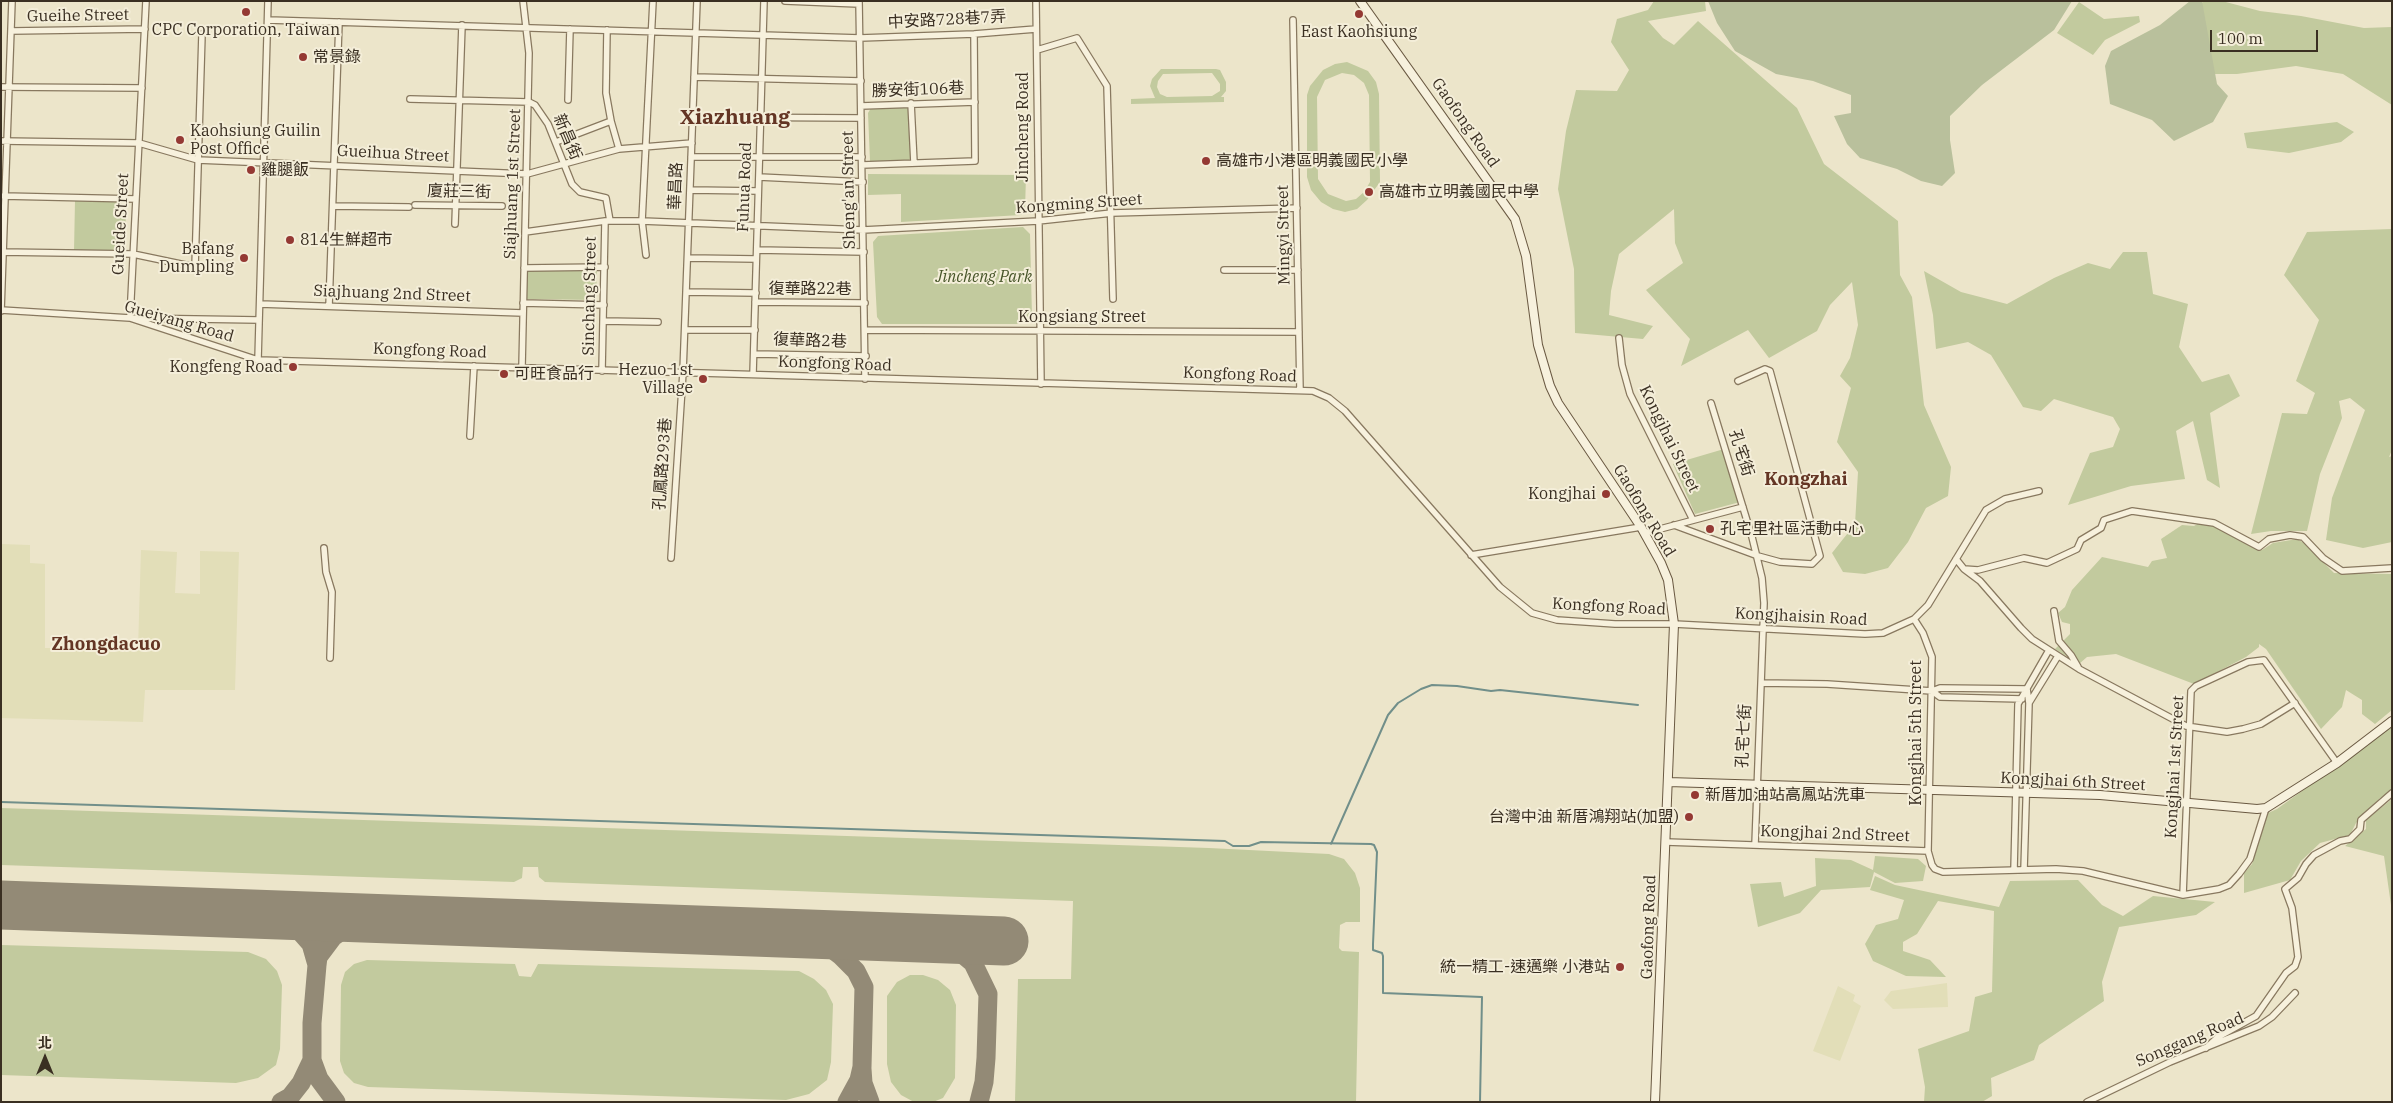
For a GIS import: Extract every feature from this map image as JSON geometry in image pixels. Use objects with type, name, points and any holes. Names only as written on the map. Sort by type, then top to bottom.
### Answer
[{"type":"street","points":[[1,310],[4,141],[9,87],[12,1]]},
{"type":"street","name":"Gueide Street","points":[[130,318],[146,1]]},
{"type":"street","points":[[258,360],[268,1]]},
{"type":"street","name":"Siajhuang 1st Street","points":[[522,367],[528,102],[527,28],[523,1]]},
{"type":"street","points":[[646,255],[642,221],[653,1]]},
{"type":"street","name":"華昌路","points":[[683,372],[696,1]]},
{"type":"street","name":"Fuhua Road","points":[[753,374],[764,1]]},
{"type":"street","points":[[785,1],[859,3]]},
{"type":"street","name":"Jincheng Road","points":[[1036,1],[1041,384]]},
{"type":"street","name":"Gaofong Road","points":[[1360,1],[1515,218],[1526,256],[1538,345],[1550,386],[1558,402],[1643,530],[1668,580],[1674,624],[1654,1102]]},
{"type":"street","name":"Sheng'an Street","points":[[859,3],[866,379]]},
{"type":"street","name":"中安路728巷7弄","points":[[268,20],[653,30],[860,38],[974,34],[1036,29]]},
{"type":"street","name":"Mingyi Street","points":[[1293,20],[1300,390]]},
{"type":"street","points":[[329,306],[339,22]]},
{"type":"street","points":[[455,224],[462,25]]},
{"type":"street","name":"Gueihe Street","points":[[11,31],[145,29]]},
{"type":"street","name":"新昌街","points":[[568,100],[570,29]]},
{"type":"street","points":[[606,30],[606,88],[610,121],[619,149]]},
{"type":"street","points":[[2,252],[133,254],[195,267],[202,34]]},
{"type":"street","points":[[862,166],[975,161],[974,34]]},
{"type":"street","name":"Jincheng Road","points":[[1037,50],[1077,38],[1107,86],[1113,299]]},
{"type":"street","points":[[694,77],[861,82]]},
{"type":"street","points":[[1,86],[142,88]]},
{"type":"street","points":[[410,99],[528,102]]},
{"type":"street","name":"新昌街","points":[[528,102],[540,109],[576,189],[606,198],[608,221]]},
{"type":"street","name":"勝安街106巷","points":[[861,106],[975,102]]},
{"type":"street","points":[[911,104],[914,163]]},
{"type":"street","points":[[692,117],[861,118]]},
{"type":"street","points":[[556,142],[610,121]]},
{"type":"street","name":"Gueihua Street","points":[[4,141],[139,143],[198,160],[527,174],[619,149],[692,144]]},
{"type":"street","points":[[691,157],[862,157]]},
{"type":"street","points":[[759,177],[863,182]]},
{"type":"street","points":[[690,190],[758,191]]},
{"type":"street","points":[[3,196],[136,199]]},
{"type":"street","name":"廈莊三街","points":[[415,205],[502,206]]},
{"type":"street","points":[[333,206],[409,207]]},
{"type":"street","name":"Kongming Street","points":[[758,226],[864,230],[1038,222],[1112,213],[1297,208]]},
{"type":"street","name":"Sinchang Street","points":[[602,370],[608,221]]},
{"type":"street","name":"Sinchang Street","points":[[525,232],[608,221],[758,226]]},
{"type":"street","points":[[757,250],[864,252]]},
{"type":"street","points":[[688,258],[756,259]]},
{"type":"street","points":[[524,268],[605,267]]},
{"type":"street","points":[[1224,270],[1298,270]]},
{"type":"street","points":[[686,292],[756,293]]},
{"type":"street","name":"復華路22巷","points":[[755,302],[865,303]]},
{"type":"street","name":"Siajhuang 2nd Street","points":[[260,304],[523,313]]},
{"type":"street","points":[[523,304],[604,305]]},
{"type":"street","name":"Gueiyang Road","points":[[1,310],[130,318],[258,360]]},
{"type":"street","points":[[130,318],[259,320]]},
{"type":"street","points":[[604,321],[658,322]]},
{"type":"street","points":[[685,330],[755,330]]},
{"type":"street","name":"Kongsiang Street","points":[[865,330],[1299,332]]},
{"type":"street","name":"Kongjhai Street","points":[[1619,338],[1622,365],[1630,394],[1693,520]]},
{"type":"street","name":"復華路2巷","points":[[754,354],[866,356]]},
{"type":"street","name":"Kongfong Road","points":[[258,360],[1300,390],[1321,394],[1345,412],[1471,555],[1517,602],[1543,617],[1615,624],[1674,624]]},
{"type":"street","points":[[470,436],[474,366]]},
{"type":"street","points":[[1674,525],[1758,556],[1780,562],[1812,564],[1820,556],[1770,371],[1765,369],[1738,382]]},
{"type":"street","name":"孔鳳路293巷","points":[[670,558],[683,372]]},
{"type":"street","name":"孔宅街","points":[[1711,403],[1758,556],[1762,578],[1763,629]]},
{"type":"street","name":"Kongjhaisin Road","points":[[1674,624],[1865,634],[1883,633],[1914,619],[1928,605],[1986,510],[2004,500],[2039,491]]},
{"type":"street","points":[[1471,555],[1674,525],[1743,508]]},
{"type":"street","points":[[1964,569],[1978,570],[2024,558],[2048,563],[2077,549],[2081,540],[2101,528],[2104,520],[2132,511],[2214,523],[2259,547],[2269,539],[2290,535],[2303,537],[2324,558],[2342,571],[2392,568]]},
{"type":"street","points":[[324,548],[326,572],[332,592],[330,658]]},
{"type":"street","points":[[1956,559],[1964,569],[1980,581],[2020,628],[2078,669],[2152,710],[2189,727],[2227,732],[2261,724],[2296,704],[2337,763]]},
{"type":"street","points":[[2054,611],[2058,641],[2071,655],[2078,669]]},
{"type":"street","name":"Kongjhai 5th Street","points":[[1914,619],[1924,633],[1932,657],[1928,851]]},
{"type":"street","name":"孔宅七街","points":[[1755,845],[1763,629]]},
{"type":"street","points":[[2014,870],[2018,704],[2050,650]]},
{"type":"street","points":[[2029,703],[2058,656]]},
{"type":"street","name":"Kongjhai 1st Street","points":[[2183,895],[2191,691],[2196,686],[2248,662],[2264,660],[2296,704]]},
{"type":"street","points":[[1761,683],[1846,685],[1932,691],[1940,688],[2027,689]]},
{"type":"street","points":[[2024,870],[2029,703],[2027,689]]},
{"type":"street","points":[[1932,691],[1940,697],[2021,699],[2029,703]]},
{"type":"street","points":[[2266,808],[2337,763],[2392,721]]},
{"type":"street","name":"Kongjhai 6th Street","points":[[1668,782],[1756,783],[2100,795],[2257,809],[2266,808]]},
{"type":"street","points":[[2206,1048],[2218,1037],[2256,1016],[2286,973],[2295,966],[2298,957],[2293,918],[2285,889],[2298,878],[2314,855],[2340,841],[2350,839],[2360,829],[2362,820],[2392,793]]},
{"type":"street","name":"Kongjhai 2nd Street","points":[[1666,842],[1928,851],[1932,865],[1935,869],[1943,872],[2056,869],[2082,871],[2183,895],[2219,889],[2229,885],[2250,859],[2266,808]]},
{"type":"street","name":"Songgang Road","points":[[2087,1102],[2130,1080],[2259,1026],[2272,1017],[2295,993]]},
{"type":"shaded area","points":[[1,544],[30,545],[30,563],[45,564],[45,648],[138,649],[141,550],[177,552],[175,593],[200,594],[200,551],[239,552],[235,690],[145,690],[143,722],[1,718]]},
{"type":"shaded area","points":[[1947,983],[1948,1007],[1893,1009],[1884,1000],[1891,991]]},
{"type":"shaded area","points":[[1838,986],[1855,995],[1853,1001],[1861,1006],[1840,1061],[1813,1051]]},
{"type":"green space","points":[[1654,1],[1705,1],[1706,11],[1648,21],[1663,38],[1674,45],[1698,21],[1797,108],[1824,164],[1898,221],[1900,275],[1912,297],[1924,405],[1951,467],[1948,496],[1926,508],[1908,542],[1888,568],[1865,574],[1843,572],[1832,553],[1855,524],[1858,472],[1837,442],[1851,388],[1840,376],[1850,358],[1858,325],[1852,282],[1830,305],[1817,331],[1769,358],[1748,330],[1681,366],[1690,339],[1646,290],[1683,263],[1675,243],[1674,209],[1619,254],[1611,291],[1609,315],[1653,326],[1643,339],[1575,333],[1574,269],[1558,189],[1566,131],[1576,90],[1617,91],[1629,70],[1611,42],[1617,19],[1648,10]]},
{"type":"green space","points":[[1708,1],[2072,1],[2054,30],[1982,85],[1950,116],[1950,140],[1955,173],[1942,186],[1921,181],[1897,169],[1860,158],[1847,144],[1834,116],[1851,113],[1851,95],[1813,81],[1776,74],[1735,51],[1717,23]]},
{"type":"green space","points":[[2190,1],[2202,1],[2217,84],[2228,96],[2213,122],[2174,141],[2152,120],[2110,104],[2105,66],[2111,51],[2160,25]]},
{"type":"green space","points":[[2206,1],[2222,1],[2260,11],[2301,16],[2364,28],[2392,27],[2392,105],[2343,74],[2296,66],[2237,74],[2205,74],[2190,7]]},
{"type":"green space","points":[[2079,2],[2104,19],[2139,16],[2140,22],[2105,40],[2093,55],[2057,33]]},
{"type":"green space","points":[[1347,62],[1368,71],[1376,82],[1379,94],[1380,182],[1367,200],[1357,209],[1345,212],[1333,209],[1321,202],[1311,190],[1307,177],[1307,95],[1310,86],[1323,70],[1335,64]],"holes":[[[1342,73],[1354,75],[1364,83],[1369,95],[1370,182],[1364,192],[1356,199],[1346,201],[1328,194],[1318,179],[1317,97],[1325,80]]]},
{"type":"green space","points":[[1161,69],[1220,70],[1226,82],[1226,91],[1221,97],[1224,97],[1224,102],[1131,104],[1131,99],[1155,98],[1150,86],[1152,79]],"holes":[[[1212,73],[1220,84],[1220,91],[1212,96],[1167,97],[1160,94],[1157,87],[1158,81],[1163,74]]]},
{"type":"green space","points":[[906,107],[909,111],[911,158],[908,161],[870,161],[868,113],[871,108]]},
{"type":"green space","points":[[2337,122],[2354,132],[2341,142],[2289,153],[2247,148],[2244,133]]},
{"type":"green space","points":[[868,174],[1026,175],[1025,211],[1021,215],[901,222],[901,194],[868,195]]},
{"type":"green space","points":[[75,201],[119,202],[124,205],[126,209],[125,248],[117,252],[74,251]]},
{"type":"green space","name":"Jincheng Park","points":[[1023,227],[1030,234],[1032,317],[1027,324],[882,324],[877,317],[873,242],[878,236]]},
{"type":"green space","points":[[2392,229],[2392,450],[2389,457],[2392,456],[2392,542],[2363,548],[2326,540],[2332,498],[2365,410],[2350,398],[2339,401],[2342,418],[2320,474],[2307,531],[2271,531],[2251,534],[2282,413],[2307,414],[2315,393],[2296,381],[2319,320],[2284,275],[2307,232]]},
{"type":"green space","points":[[2123,252],[2147,252],[2153,294],[2188,304],[2179,347],[2202,382],[2229,374],[2240,396],[2210,413],[2220,488],[2207,480],[2193,421],[2176,431],[2185,479],[2131,486],[2068,505],[2090,453],[2113,447],[2120,429],[2113,417],[2054,399],[2041,411],[2023,407],[1991,355],[1968,342],[1936,349],[1933,315],[1924,271],[1961,292],[2007,304],[2054,278],[2088,263],[2110,269]]},
{"type":"green space","points":[[526,268],[597,268],[596,300],[525,299]]},
{"type":"green space","points":[[1724,449],[1740,502],[1695,514],[1673,464]]},
{"type":"green space","points":[[2199,523],[2219,525],[2262,550],[2273,543],[2297,539],[2304,543],[2334,573],[2392,574],[2392,710],[2375,724],[2362,714],[2362,700],[2346,690],[2342,707],[2321,729],[2266,649],[2259,644],[2259,647],[2246,657],[2194,684],[2116,654],[2087,657],[2079,664],[2055,649],[2070,634],[2070,624],[2062,622],[2058,613],[2065,607],[2072,590],[2102,557],[2148,567],[2152,561],[2167,558],[2161,539],[2182,525],[2194,526]]},
{"type":"green space","points":[[2392,726],[2392,791],[2380,798],[2356,823],[2350,835],[2320,843],[2301,861],[2290,880],[2244,893],[2244,873],[2252,864],[2268,813],[2277,809]]},
{"type":"green space","points":[[2392,799],[2392,912],[2384,856],[2345,846],[2366,829],[2366,820]]},
{"type":"green space","points":[[1,808],[1209,848],[1329,854],[1344,859],[1355,873],[1360,888],[1360,922],[1346,922],[1340,925],[1339,948],[1342,951],[1359,952],[1356,1102],[1015,1102],[1018,979],[1071,979],[1073,901],[545,882],[539,877],[538,867],[523,867],[522,878],[514,882],[1,865]]},
{"type":"green space","points":[[1875,856],[1918,859],[1926,866],[1923,881],[1895,883],[1874,872],[1870,887],[1821,890],[1800,913],[1758,927],[1750,884],[1781,882],[1784,897],[1816,886],[1815,858],[1851,860],[1873,870]]},
{"type":"green space","points":[[1875,876],[1895,885],[1999,907],[2010,881],[2078,880],[2102,905],[2123,916],[2153,896],[2215,902],[2196,915],[2119,927],[2102,982],[2104,1001],[2039,1045],[2034,1060],[1991,1078],[1992,1096],[1982,1102],[1924,1102],[1925,1087],[1918,1049],[1969,1031],[1975,997],[1992,992],[1994,911],[1938,901],[1917,934],[1903,942],[1903,951],[1930,960],[1946,977],[1906,976],[1873,961],[1865,944],[1876,925],[1898,919],[1904,900],[1870,890]]},
{"type":"green space","points":[[1,945],[248,952],[266,959],[277,971],[282,985],[280,1049],[276,1065],[258,1078],[236,1083],[1,1075]]},
{"type":"green space","points":[[367,960],[515,964],[519,976],[531,977],[538,964],[799,971],[814,979],[826,990],[833,1004],[831,1062],[827,1080],[809,1094],[786,1100],[368,1087],[354,1083],[344,1073],[340,1061],[341,985],[345,972],[354,964]]},
{"type":"green space","points":[[910,975],[923,975],[938,980],[950,990],[956,1005],[955,1078],[943,1098],[933,1102],[914,1102],[901,1095],[891,1082],[887,1064],[887,996],[897,982]]},
{"type":"waterway","points":[[1331,844],[1388,715],[1398,703],[1421,689],[1432,685],[1457,686],[1638,705]]},
{"type":"waterway","points":[[1,802],[1225,841],[1233,846],[1249,846],[1261,842],[1371,844],[1374,845],[1377,852],[1373,950],[1382,953],[1383,956],[1383,993],[1482,997],[1480,1102]]},
{"type":"taxiway","points":[[279,914],[296,927],[311,944],[317,965],[312,1023],[312,1060],[301,1083],[290,1097],[281,1102]]},
{"type":"taxiway","points":[[317,965],[318,957],[333,937],[346,928],[372,917]]},
{"type":"taxiway","points":[[802,933],[824,943],[841,956],[856,971],[864,987],[862,1067],[859,1080],[847,1102]]},
{"type":"taxiway","points":[[933,938],[955,948],[973,963],[988,994],[986,1058],[984,1082],[979,1102]]},
{"type":"taxiway","points":[[312,1060],[319,1079],[336,1102]]},
{"type":"taxiway","points":[[862,1069],[863,1083],[870,1102]]},
{"type":"runway","points":[[1,905],[1004,941]]},
{"type":"place","name":"CPC Corporation, Taiwan","points":[[246,12]]},
{"type":"place","name":"East Kaohsiung","points":[[1359,14]]},
{"type":"place","name":"常景錄","points":[[303,57]]},
{"type":"place","name":"Kaohsiung Guilin Post Office","points":[[180,140]]},
{"type":"place","name":"高雄市小港區明義國民小學","points":[[1206,161]]},
{"type":"place","name":"雞腿飯","points":[[251,170]]},
{"type":"place","name":"高雄市立明義國民中學","points":[[1369,192]]},
{"type":"place","name":"814生鮮超市","points":[[290,240]]},
{"type":"place","name":"Bafang Dumpling","points":[[244,258]]},
{"type":"place","name":"Kongfeng Road","points":[[293,367]]},
{"type":"place","name":"可旺食品行","points":[[504,374]]},
{"type":"place","name":"Hezuo 1st Village","points":[[703,379]]},
{"type":"place","name":"Kongjhai","points":[[1606,494]]},
{"type":"place","name":"孔宅里社區活動中心","points":[[1710,529]]},
{"type":"place","name":"新厝加油站高鳳站洗車","points":[[1695,795]]},
{"type":"place","name":"台灣中油 新厝鴻翔站(加盟)","points":[[1689,817]]},
{"type":"place","name":"統一精工-速邁樂 小港站","points":[[1620,967]]},
{"type":"district","name":"Xiazhuang","points":[[735,118]]},
{"type":"district","name":"Kongzhai","points":[[1806,480]]},
{"type":"district","name":"Zhongdacuo","points":[[106,645]]}]
